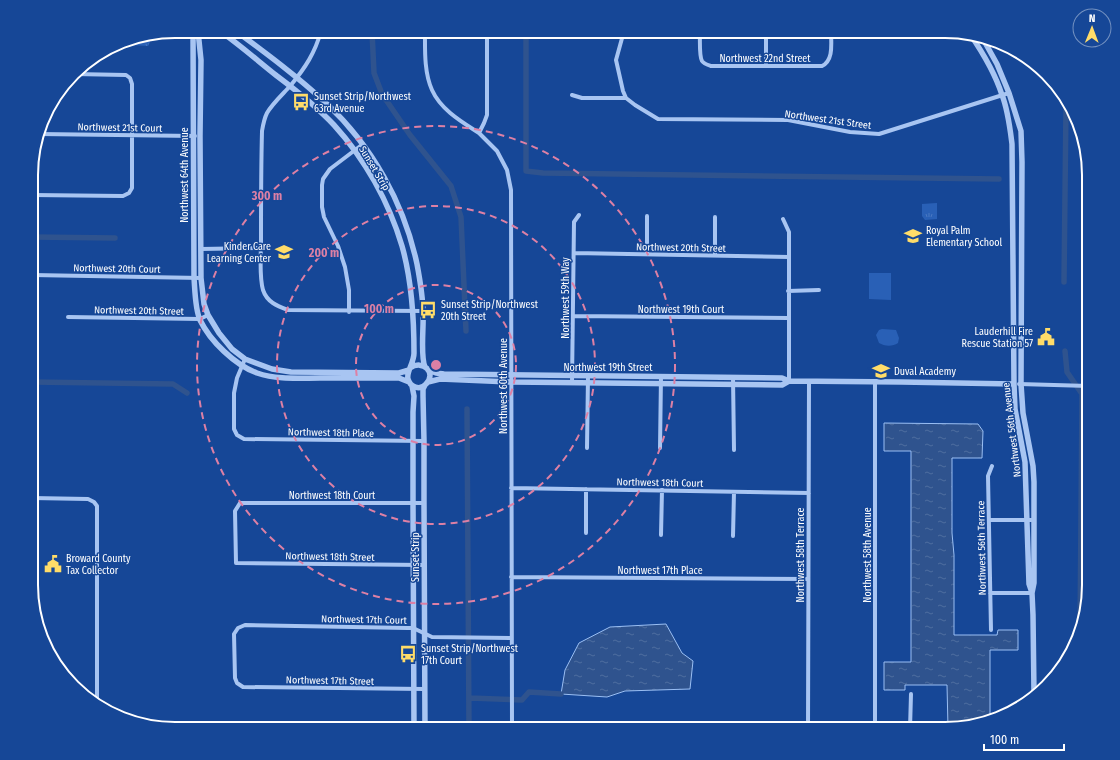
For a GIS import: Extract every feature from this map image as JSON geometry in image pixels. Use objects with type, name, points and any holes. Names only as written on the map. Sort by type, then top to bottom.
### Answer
[{"type":"street","name":"Northwest 64th Avenue","points":[[193,38],[194,278],[195,297],[200,319]]},
{"type":"street","name":"Northwest 64th Avenue","points":[[199,38],[201,60],[201,278],[204,304],[208,315]]},
{"type":"street","name":"Sunset Strip","points":[[229,38],[321,112],[334,125],[355,151],[370,174],[394,223],[403,251],[412,291],[414,359],[410,369]]},
{"type":"street","name":"Sunset Strip","points":[[245,38],[297,77],[341,117],[363,144],[380,170],[398,205],[410,236],[417,264],[424,311],[423,356],[427,368]]},
{"type":"street","points":[[319,38],[318,44],[309,61],[290,86],[267,112],[264,121],[262,131],[261,248],[261,281],[263,291],[268,300],[275,306],[288,310],[349,312],[424,311]]},
{"type":"street","name":"Northwest 60th Avenue","points":[[425,38],[427,73],[432,90],[442,105],[460,121],[480,133],[497,151],[507,170],[511,190],[510,375],[512,722]]},
{"type":"street","points":[[480,133],[487,115],[487,38]]},
{"type":"street","points":[[572,95],[582,98],[626,98],[616,60],[622,38]]},
{"type":"street","name":"Northwest 22nd Street","points":[[700,38],[701,57],[703,62],[711,66],[822,66],[827,64],[831,57],[831,38]]},
{"type":"street","points":[[766,38],[766,66]]},
{"type":"street","name":"Northwest 56th Avenue","points":[[976,42],[989,65],[1003,96],[1012,144],[1015,409],[1025,462],[1028,584],[1032,593]]},
{"type":"street","name":"Northwest 56th Avenue","points":[[986,45],[997,64],[1009,93],[1020,131],[1022,162],[1021,384],[1023,413],[1032,466],[1034,520],[1034,584],[1032,593],[1034,689]]},
{"type":"street","points":[[38,195],[123,196],[129,193],[132,188],[133,136],[132,84],[130,78],[126,75],[83,74]]},
{"type":"street","name":"Northwest 21st Street","points":[[626,98],[658,119],[788,120],[850,132],[878,134],[1009,93]]},
{"type":"street","name":"Northwest 21st Court","points":[[44,134],[200,136]]},
{"type":"street","points":[[349,312],[345,267],[338,246],[324,217],[322,207],[322,185],[323,179],[330,168],[363,144]]},
{"type":"street","points":[[388,210],[398,205]]},
{"type":"street","name":"Northwest 59th Way","points":[[572,383],[574,222],[579,215]]},
{"type":"street","points":[[647,216],[647,254]]},
{"type":"street","points":[[715,217],[716,256]]},
{"type":"street","points":[[783,219],[789,232],[789,381]]},
{"type":"street","points":[[201,249],[261,248]]},
{"type":"street","name":"Northwest 20th Street","points":[[574,253],[789,256]]},
{"type":"street","name":"Northwest 20th Court","points":[[38,275],[201,278]]},
{"type":"street","points":[[788,291],[819,290]]},
{"type":"street","points":[[200,319],[210,336],[220,347],[244,362],[272,370],[291,372],[399,373],[418,365],[427,368],[430,375],[427,383],[417,388],[404,379],[397,378],[274,377],[256,372],[244,362],[219,333],[208,315]]},
{"type":"street","name":"Northwest 20th Street","points":[[68,317],[200,319],[208,315]]},
{"type":"street","name":"Northwest 19th Court","points":[[573,316],[788,318]]},
{"type":"street","name":"Northwest 18th Place","points":[[244,362],[237,378],[234,393],[234,429],[237,435],[244,439],[424,441]]},
{"type":"street","name":"Northwest 19th Street","points":[[427,368],[436,373],[734,377],[782,378],[789,381],[809,382],[1082,386]]},
{"type":"street","points":[[410,369],[407,374],[410,384]]},
{"type":"street","points":[[587,448],[588,376]]},
{"type":"street","points":[[660,376],[660,448]]},
{"type":"street","points":[[734,377],[734,450]]},
{"type":"street","name":"Northwest 19th Street","points":[[427,383],[432,380],[442,379],[587,384],[782,385],[789,381]]},
{"type":"street","name":"Northwest 58th Terrace","points":[[808,722],[809,382]]},
{"type":"street","name":"Northwest 58th Avenue","points":[[875,382],[875,722]]},
{"type":"street","name":"Sunset Strip","points":[[424,722],[423,390],[427,383]]},
{"type":"street","name":"Sunset Strip","points":[[410,384],[414,396],[414,722]]},
{"type":"street","name":"Northwest 56th Terrace","points":[[991,630],[988,476],[992,466]]},
{"type":"street","name":"Northwest 18th Court","points":[[511,488],[809,493]]},
{"type":"street","points":[[586,489],[586,533]]},
{"type":"street","points":[[661,534],[662,490]]},
{"type":"street","points":[[733,536],[734,492]]},
{"type":"street","points":[[38,498],[88,499],[94,502],[97,506],[98,698]]},
{"type":"street","name":"Northwest 18th Court","points":[[236,563],[235,511],[240,503],[424,503]]},
{"type":"street","points":[[989,520],[1034,520]]},
{"type":"street","name":"Northwest 18th Street","points":[[236,563],[424,565]]},
{"type":"street","name":"Northwest 17th Place","points":[[511,577],[808,578]]},
{"type":"street","points":[[990,593],[1032,593]]},
{"type":"street","name":"Northwest 17th Court","points":[[237,684],[235,678],[234,634],[238,628],[245,625],[414,628],[432,637],[511,638]]},
{"type":"street","name":"Northwest 17th Street","points":[[237,684],[243,687],[424,689]]},
{"type":"street","points":[[910,722],[911,694]]},
{"type":"green space","points":[[150,41],[148,46],[131,45]]},
{"type":"green space","points":[[937,203],[937,219],[925,220],[922,216],[922,204]]},
{"type":"green space","points":[[869,273],[891,273],[891,300],[869,299]]},
{"type":"green space","points":[[879,330],[896,330],[899,338],[898,343],[888,346],[879,343],[876,335]]},
{"type":"water","points":[[884,423],[978,424],[983,431],[982,458],[952,458],[954,635],[997,635],[998,630],[1018,630],[1018,650],[990,650],[990,715],[948,722],[947,685],[905,685],[905,690],[884,690],[884,662],[911,662],[911,451],[884,451]]},
{"type":"water","points":[[666,624],[682,653],[693,661],[690,689],[625,691],[607,697],[561,694],[565,670],[579,643],[610,627]]},
{"type":"waterway","points":[[372,38],[374,73],[382,94],[410,135],[451,186],[461,217],[466,331]]},
{"type":"waterway","points":[[526,38],[526,171],[543,173],[999,179]]},
{"type":"waterway","points":[[1064,282],[1066,110]]},
{"type":"waterway","points":[[38,237],[115,238]]},
{"type":"waterway","points":[[1065,351],[1067,372],[1082,394]]},
{"type":"waterway","points":[[38,382],[173,384],[187,393]]},
{"type":"waterway","points":[[1080,605],[1082,394]]},
{"type":"waterway","points":[[467,409],[469,722]]},
{"type":"waterway","points":[[470,698],[522,700],[529,692],[561,694]]},
{"type":"place","name":"Sunset Strip/Northwest 63rd Avenue","points":[[301,102]]},
{"type":"place","name":"Royal Palm Elementary School","points":[[913,236]]},
{"type":"place","name":"Kinder Care Learning Center","points":[[284,252]]},
{"type":"place","name":"Sunset Strip/Northwest 20th Street","points":[[428,310]]},
{"type":"place","name":"Lauderhill Fire Rescue Station 57","points":[[1046,337]]},
{"type":"place","name":"Duval Academy","points":[[881,371]]},
{"type":"place","name":"Broward County Tax Collector","points":[[53,564]]},
{"type":"place","name":"Sunset Strip/Northwest 17th Court","points":[[408,654]]}]
